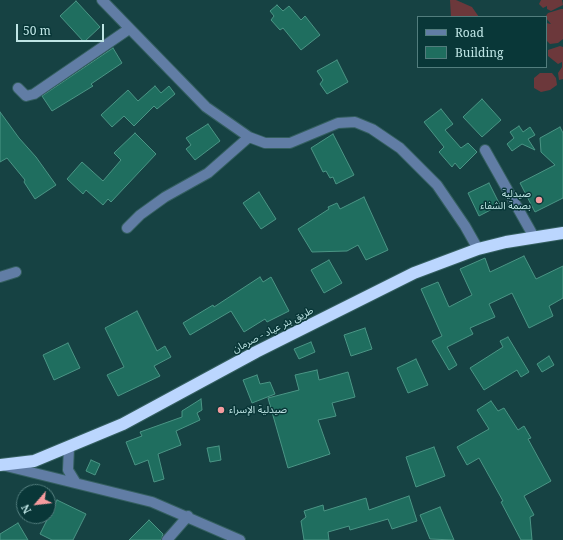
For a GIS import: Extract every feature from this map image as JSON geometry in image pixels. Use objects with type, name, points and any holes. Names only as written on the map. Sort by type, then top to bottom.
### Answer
[{"type":"highway","name":"طريق بئر عياد - صرمان","points":[[2,465],[34,461],[122,424],[256,352],[414,273],[478,249],[534,237],[563,233]]},
{"type":"street","points":[[102,0],[128,29],[206,107],[249,137],[265,143],[290,143],[338,123],[354,122],[372,129],[400,148],[437,185],[465,226],[478,249]]},
{"type":"street","points":[[18,88],[26,96],[34,94],[128,29]]},
{"type":"street","points":[[127,228],[140,215],[165,197],[208,173],[249,137]]},
{"type":"street","points":[[485,150],[534,237]]},
{"type":"street","points":[[0,277],[16,272]]},
{"type":"street","points":[[69,447],[68,470],[76,483]]},
{"type":"street","points":[[2,465],[152,502],[188,516],[240,540]]},
{"type":"street","points":[[167,540],[188,516]]},
{"type":"shaded area","points":[[450,0],[456,0],[472,7],[478,16],[451,16]]},
{"type":"shaded area","points":[[541,0],[562,0],[563,5],[551,11],[547,9],[547,6],[543,8],[539,4]]},
{"type":"shaded area","points":[[563,9],[563,39],[558,43],[550,44],[547,41],[547,23],[551,24],[546,16],[548,13]]},
{"type":"shaded area","points":[[560,46],[563,47],[563,79],[559,80],[558,73],[562,67],[562,62],[558,64],[548,56],[548,50]]},
{"type":"shaded area","points":[[540,73],[552,73],[556,78],[557,85],[550,90],[541,92],[534,88],[534,78]]},
{"type":"building","points":[[76,1],[100,27],[84,42],[60,16]]},
{"type":"building","points":[[277,5],[283,11],[289,6],[301,20],[305,16],[320,35],[301,50],[283,28],[280,30],[271,20],[274,16],[270,11]]},
{"type":"building","points":[[113,48],[122,63],[91,84],[93,86],[52,111],[42,96]]},
{"type":"building","points":[[337,60],[348,82],[327,94],[320,84],[323,80],[317,71]]},
{"type":"building","points":[[155,86],[161,93],[169,86],[175,94],[157,109],[154,106],[134,126],[124,116],[112,127],[101,115],[128,90],[138,101]]},
{"type":"building","points":[[482,99],[501,120],[482,137],[463,117]]},
{"type":"building","points":[[441,109],[453,124],[445,130],[461,148],[468,143],[477,152],[460,169],[455,163],[452,167],[439,152],[444,147],[424,122]]},
{"type":"building","points":[[0,112],[56,185],[35,199],[24,182],[25,180],[7,158],[0,162]]},
{"type":"building","points":[[208,124],[220,141],[195,160],[186,149],[191,145],[186,138]]},
{"type":"building","points":[[519,126],[523,132],[530,127],[535,135],[528,139],[535,150],[522,144],[512,151],[507,144],[514,138],[510,132]]},
{"type":"building","points":[[560,127],[563,133],[563,198],[535,212],[520,183],[555,165],[541,152],[540,138]]},
{"type":"building","points":[[135,133],[156,154],[111,202],[108,199],[103,205],[86,190],[83,194],[67,179],[82,162],[103,181],[121,160],[114,153]]},
{"type":"building","points":[[333,134],[354,175],[336,184],[333,177],[330,178],[326,171],[323,172],[311,148]]},
{"type":"building","points":[[489,183],[500,205],[479,216],[468,193]]},
{"type":"building","points":[[259,192],[276,219],[261,229],[243,203]]},
{"type":"building","points":[[364,197],[388,250],[366,260],[358,245],[347,251],[312,252],[298,229],[329,209],[328,207],[337,203],[340,209]]},
{"type":"building","points":[[524,256],[536,279],[563,266],[563,298],[549,306],[553,316],[529,328],[512,293],[489,304],[495,317],[470,328],[473,334],[447,347],[457,365],[449,370],[432,341],[442,336],[421,289],[438,282],[449,307],[472,295],[460,269],[485,258],[490,272]]},
{"type":"building","points":[[329,260],[342,283],[324,293],[311,270]]},
{"type":"building","points":[[260,277],[263,282],[271,277],[289,311],[267,322],[265,319],[244,332],[231,311],[190,335],[183,323],[213,305],[214,307]]},
{"type":"building","points":[[137,311],[157,351],[165,346],[171,357],[154,366],[160,376],[118,396],[107,375],[124,367],[105,328]]},
{"type":"building","points":[[365,328],[372,349],[351,356],[344,335]]},
{"type":"building","points":[[508,337],[529,372],[521,377],[517,370],[484,390],[470,368],[503,347],[500,341]]},
{"type":"building","points":[[311,342],[315,352],[299,359],[294,349]]},
{"type":"building","points":[[68,343],[80,368],[54,380],[43,355]]},
{"type":"building","points":[[549,356],[554,365],[542,372],[537,364]]},
{"type":"building","points":[[416,359],[428,385],[408,393],[397,368]]},
{"type":"building","points":[[317,370],[319,380],[348,372],[355,397],[332,403],[336,416],[318,420],[330,454],[288,468],[268,398],[299,390],[295,375]]},
{"type":"building","points":[[257,375],[260,384],[270,382],[275,394],[252,403],[243,380]]},
{"type":"building","points":[[201,399],[202,410],[197,413],[200,420],[176,431],[181,445],[158,454],[164,479],[154,482],[148,460],[135,465],[126,442],[142,436],[140,432],[182,417],[182,411]]},
{"type":"building","points":[[491,401],[498,411],[504,408],[518,430],[524,426],[531,438],[528,439],[551,481],[524,496],[534,515],[530,517],[532,540],[521,540],[501,502],[503,501],[479,458],[467,465],[457,447],[489,429],[477,410]]},
{"type":"building","points":[[219,446],[221,460],[210,462],[207,448]]},
{"type":"building","points":[[434,447],[445,476],[416,487],[406,457]]},
{"type":"building","points":[[91,460],[100,464],[95,475],[86,471]]},
{"type":"building","points":[[409,496],[417,521],[392,529],[388,519],[350,530],[349,526],[328,532],[329,540],[304,540],[301,521],[306,517],[304,511],[323,505],[324,511],[366,498],[369,510]]},
{"type":"building","points":[[57,500],[86,514],[73,540],[52,540],[40,534],[45,524],[56,524]]},
{"type":"building","points":[[440,507],[454,540],[430,539],[420,515]]},
{"type":"building","points":[[149,520],[163,534],[161,540],[129,540]]},
{"type":"building","points":[[19,524],[28,540],[0,540],[0,534]]},
{"type":"place","name":"صيدلية بصمة الشفاء","points":[[539,200]]},
{"type":"place","name":"صيدلية الإسراء","points":[[221,410]]}]
